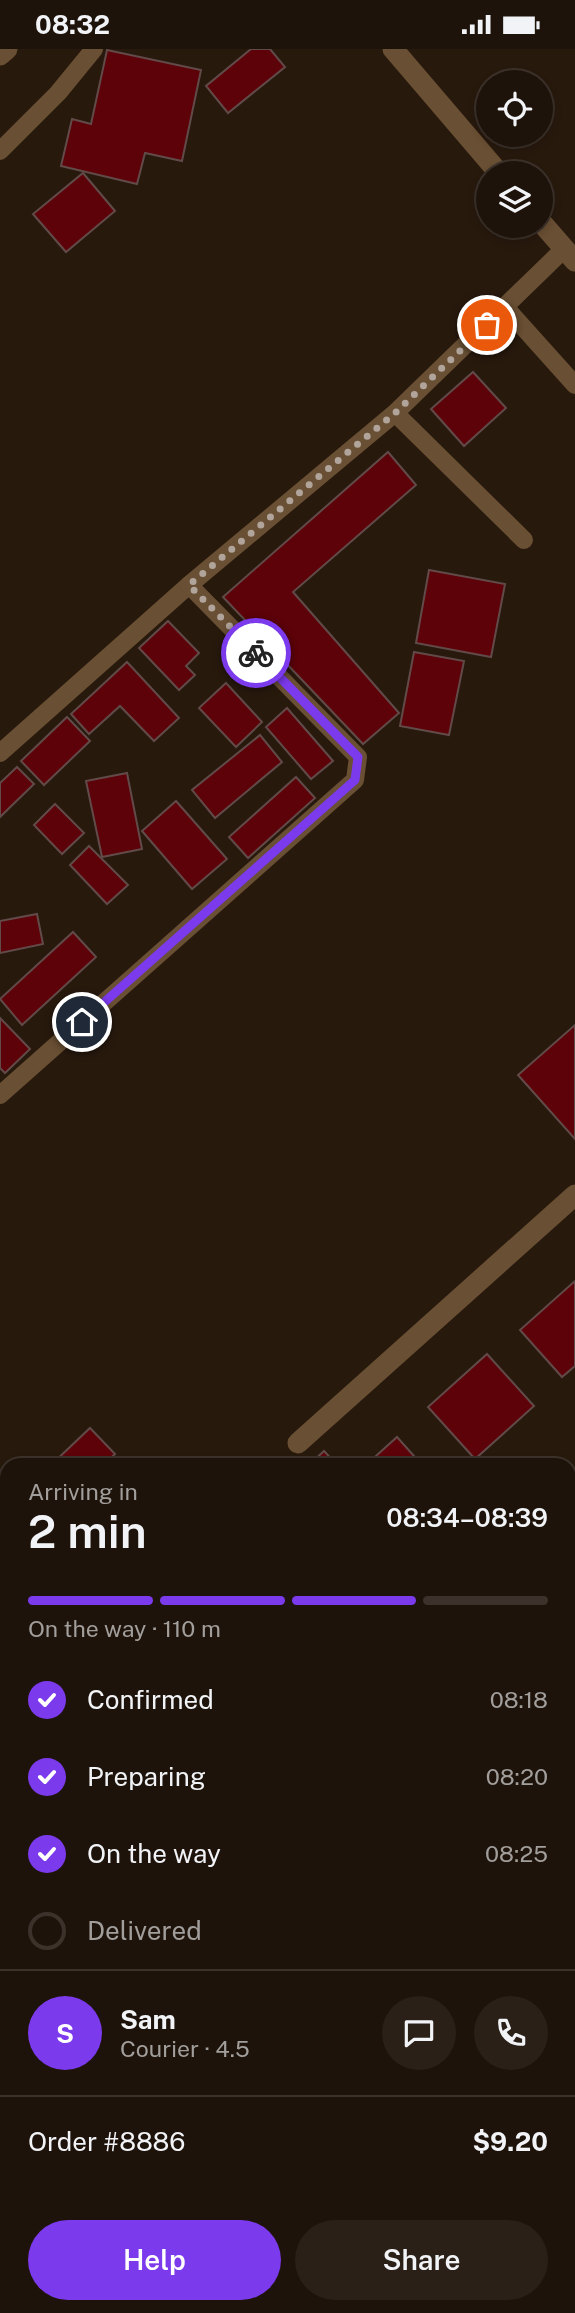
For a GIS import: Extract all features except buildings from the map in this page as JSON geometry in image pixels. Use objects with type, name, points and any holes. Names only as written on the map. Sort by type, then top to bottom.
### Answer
[{"type":"street","points":[[0,55],[7,49]]},
{"type":"street","points":[[393,49],[489,161]]},
{"type":"street","points":[[553,236],[570,255]]},
{"type":"street","points":[[298,1443],[575,1195]]},
{"type":"lane","points":[[0,151],[58,93],[93,49]]},
{"type":"lane","points":[[0,753],[189,585],[395,413],[505,307],[570,255]]},
{"type":"lane","points":[[505,307],[575,385]]},
{"type":"lane","points":[[395,413],[524,540]]},
{"type":"lane","points":[[0,1095],[355,780],[358,757],[189,585]]},
{"type":"way so far","points":[[256,653],[189,585],[395,413],[487,325]]},
{"type":"route","points":[[82,1022],[355,780],[358,757],[256,653]]}]
